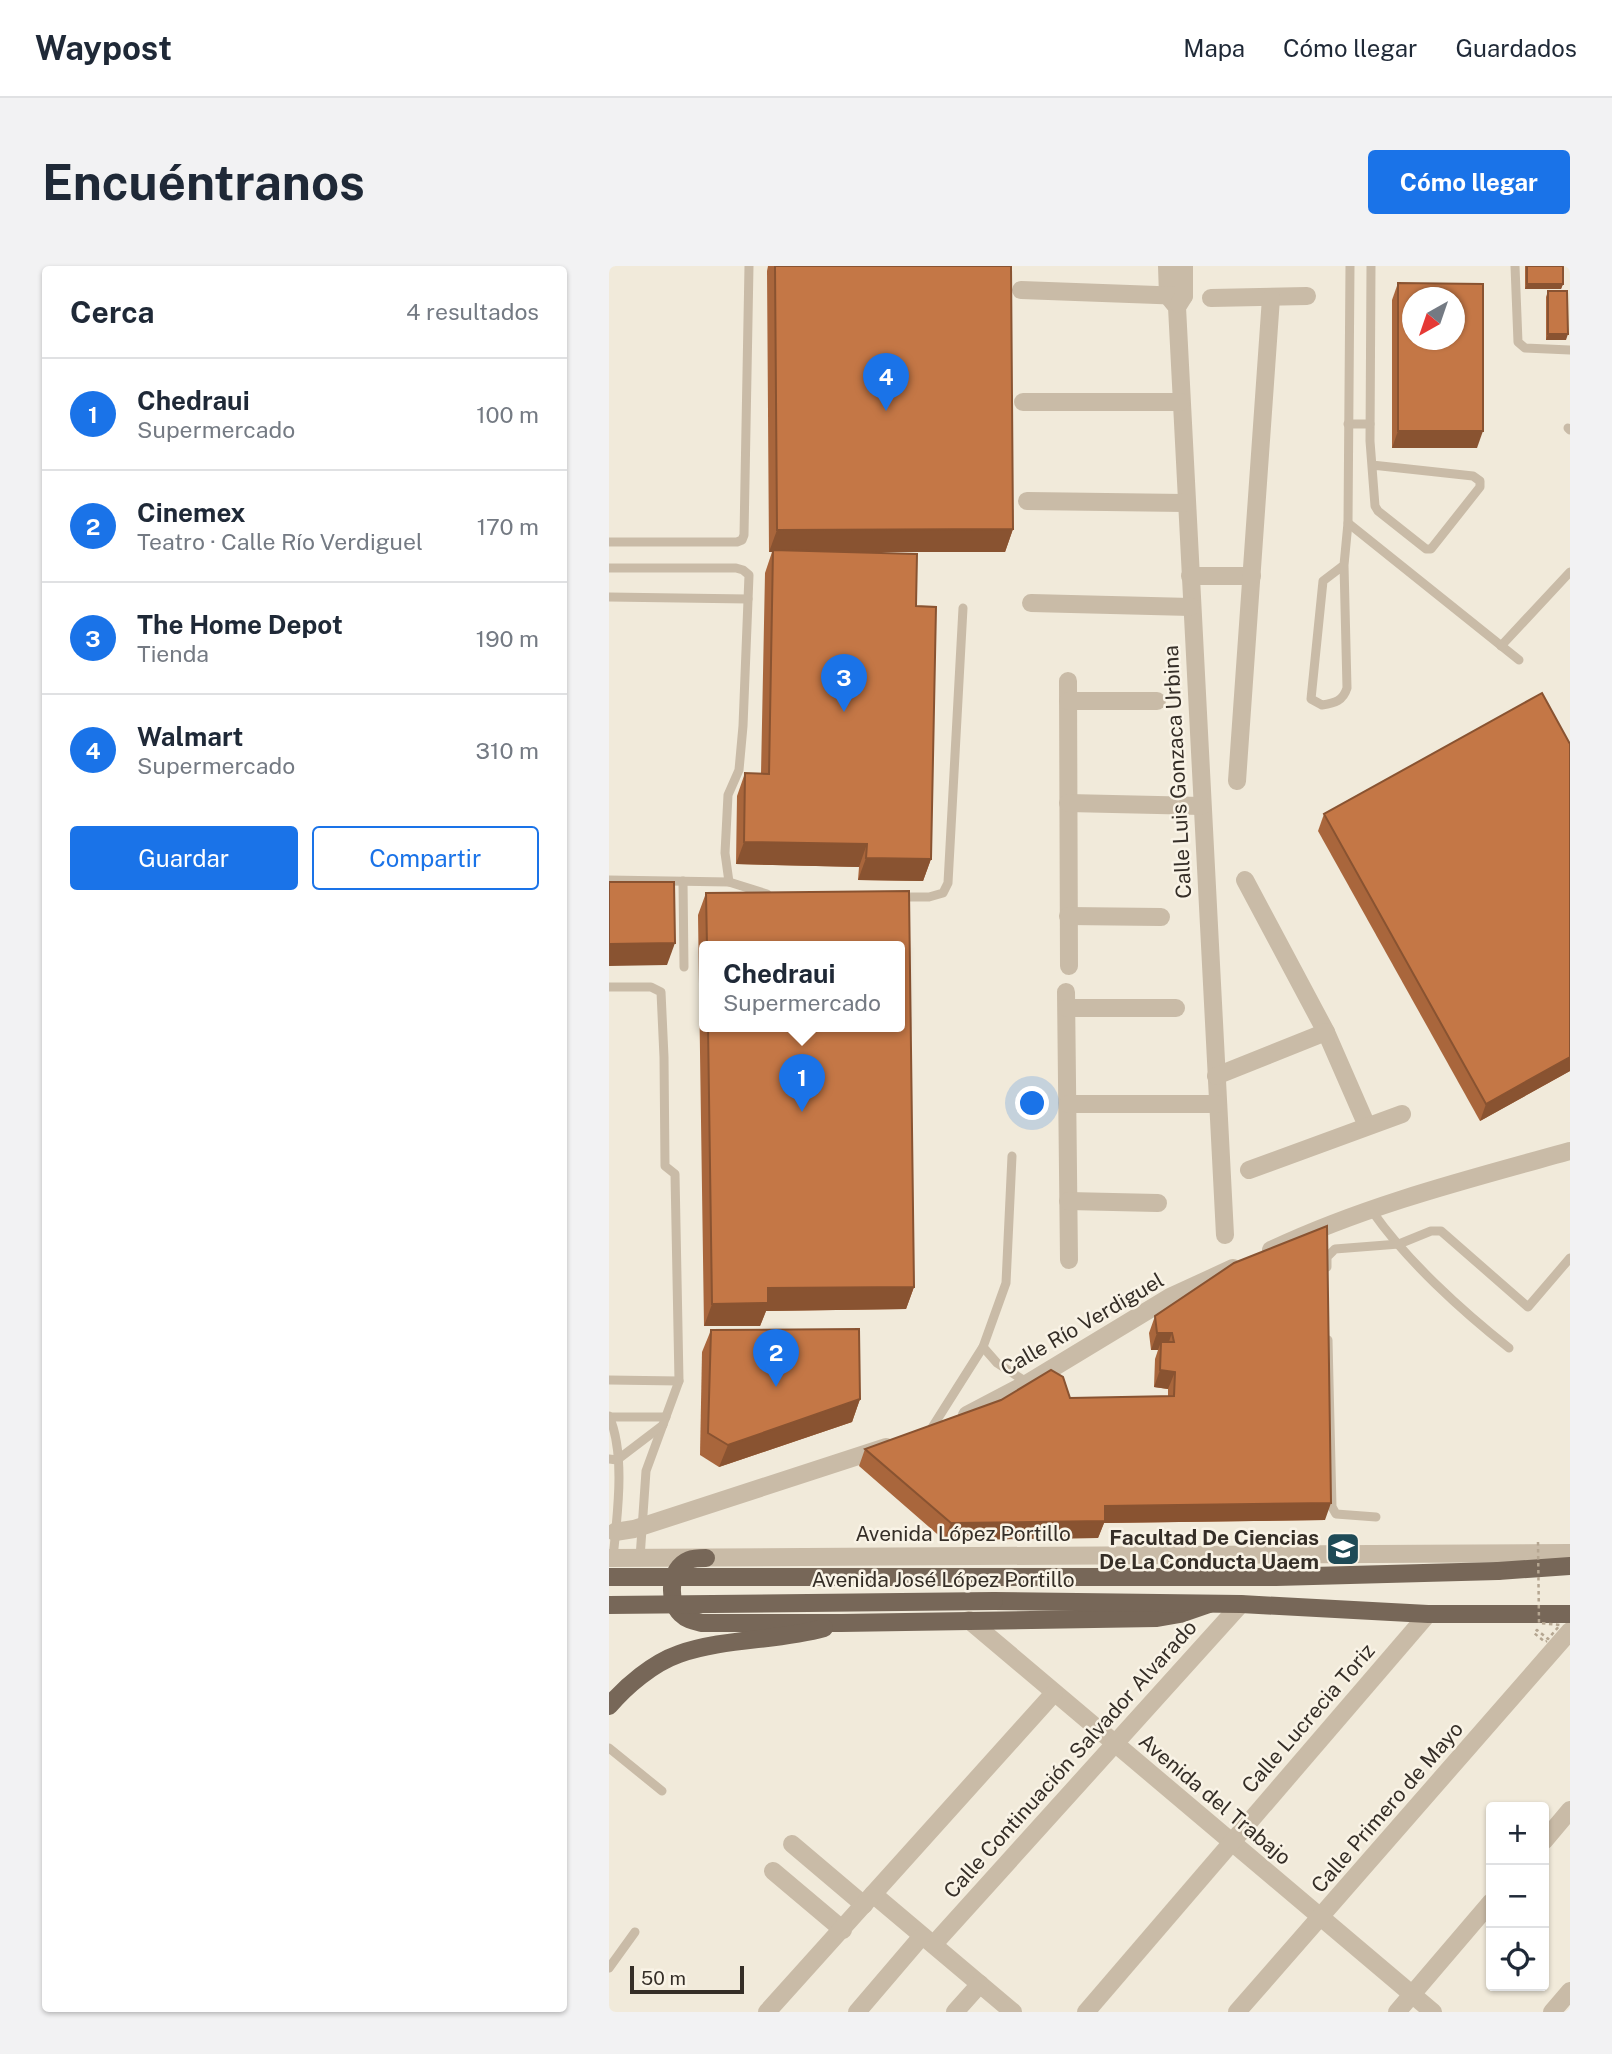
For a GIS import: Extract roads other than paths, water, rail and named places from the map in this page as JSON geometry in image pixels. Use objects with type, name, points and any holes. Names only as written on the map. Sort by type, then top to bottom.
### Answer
[{"type":"main road","points":[[706,1558],[690,1560],[680,1565],[674,1575],[673,1602],[680,1613],[690,1621],[841,1623],[1157,1618],[1180,1614],[1209,1604]]},
{"type":"main road","name":"Avenida José López Portillo","points":[[609,1577],[1276,1577],[1498,1571],[1570,1566]]},
{"type":"main road","points":[[609,1583],[629,1577]]},
{"type":"main road","name":"Avenida José López Portillo","points":[[609,1605],[994,1601],[1241,1604],[1428,1614],[1570,1614]]},
{"type":"main road","points":[[609,1706],[643,1676],[677,1655],[699,1649],[800,1634],[841,1623]]},
{"type":"street","name":"Calle Luis Gonzaca Urbina","points":[[1167,266],[1176,300],[1225,1235]]},
{"type":"street","name":"Calle Luis Gonzaca Urbina","points":[[1176,300],[1184,266]]},
{"type":"street","points":[[1021,290],[1176,300]]},
{"type":"street","points":[[1211,298],[1307,296]]},
{"type":"street","points":[[1237,781],[1271,298]]},
{"type":"street","points":[[1023,402],[1181,402]]},
{"type":"street","points":[[1027,501],[1185,503]]},
{"type":"street","points":[[1190,576],[1252,576]]},
{"type":"street","points":[[1031,603],[1191,607]]},
{"type":"street","points":[[1068,681],[1069,966]]},
{"type":"street","points":[[1068,701],[1157,701]]},
{"type":"street","points":[[1068,803],[1202,806]]},
{"type":"street","points":[[1245,880],[1326,1032],[1367,1126]]},
{"type":"street","points":[[1068,916],[1161,917]]},
{"type":"street","points":[[1069,1260],[1067,1000],[1176,1009]]},
{"type":"street","points":[[1216,1076],[1326,1032]]},
{"type":"street","points":[[1068,1104],[1217,1104]]},
{"type":"street","points":[[1249,1170],[1402,1114]]},
{"type":"street","name":"Calle Río Verdiguel","points":[[612,1532],[634,1529],[915,1438],[978,1410],[1028,1383],[1170,1297],[1298,1237],[1439,1187],[1570,1152]]},
{"type":"street","points":[[1068,1201],[1158,1203]]},
{"type":"street","name":"Avenida López Portillo","points":[[611,1558],[1570,1553]]},
{"type":"street","name":"Calle Continuación Salvador Alvarado","points":[[857,2012],[1114,1744],[1241,1604]]},
{"type":"street","name":"Calle Lucrecia Toriz","points":[[1086,2012],[1428,1614]]},
{"type":"street","name":"Avenida del Trabajo","points":[[969,1620],[1433,2012]]},
{"type":"street","name":"Calle Primero de Mayo","points":[[1237,2012],[1570,1631]]},
{"type":"street","points":[[767,2012],[1054,1693]]},
{"type":"street","points":[[1549,1835],[1570,1810]]},
{"type":"street","points":[[792,1844],[928,1940],[1013,2012]]},
{"type":"street","points":[[773,1871],[842,1930]]},
{"type":"street","points":[[1397,2012],[1486,1908]]},
{"type":"street","points":[[955,2012],[980,1984]]},
{"type":"street","points":[[1552,2012],[1570,1991]]},
{"type":"lane","points":[[609,542],[737,542],[744,535],[749,266]]},
{"type":"lane","points":[[1344,565],[1323,581],[1311,699],[1322,705],[1339,701],[1347,688],[1344,565],[1348,523],[1350,266]]},
{"type":"lane","points":[[1371,266],[1370,424],[1372,465],[1375,506],[1426,550],[1431,549],[1480,487],[1479,481],[1473,476],[1372,465]]},
{"type":"lane","points":[[1515,266],[1518,342],[1525,348],[1570,350]]},
{"type":"lane","points":[[1348,424],[1370,424]]},
{"type":"lane","points":[[1348,523],[1519,660]]},
{"type":"lane","points":[[609,568],[736,568],[749,575],[739,770],[728,795],[725,853],[729,881]]},
{"type":"lane","points":[[1501,646],[1570,572]]},
{"type":"lane","points":[[609,597],[748,599]]},
{"type":"lane","points":[[885,897],[929,897],[943,893],[948,883],[963,608]]},
{"type":"lane","points":[[609,880],[729,881],[761,894],[773,895]]},
{"type":"lane","points":[[683,881],[684,967]]},
{"type":"lane","points":[[609,987],[651,987],[660,992],[664,1057],[665,1166],[675,1174],[679,1381],[646,1471],[640,1558]]},
{"type":"lane","points":[[915,1438],[983,1347],[1009,1272],[1012,1156]]},
{"type":"lane","points":[[1372,1211],[1447,1294],[1509,1348]]},
{"type":"lane","points":[[1327,1271],[1327,1257],[1335,1249],[1399,1244],[1431,1231],[1441,1231],[1528,1307],[1570,1258]]},
{"type":"lane","points":[[1328,1326],[1332,1507],[1336,1514],[1342,1516],[1376,1517]]},
{"type":"lane","points":[[983,1347],[997,1363],[1028,1383]]},
{"type":"lane","points":[[609,1380],[679,1381]]},
{"type":"lane","points":[[611,1558],[612,1532],[618,1505],[613,1460],[617,1440],[609,1417],[665,1420]]},
{"type":"lane","points":[[613,1460],[665,1420]]},
{"type":"lane","points":[[609,1748],[662,1791]]},
{"type":"lane","points":[[609,1968],[635,1932]]},
{"type":"place","name":"Walmart","points":[[886,411]]},
{"type":"place","name":"The Home Depot","points":[[844,712]]},
{"type":"place","name":"Chedraui","points":[[802,1112]]},
{"type":"place","name":"Cinemex","points":[[776,1387]]},
{"type":"place","name":"Facultad De Ciencias De La Conducta Uaem","points":[[1343,1549]]}]
